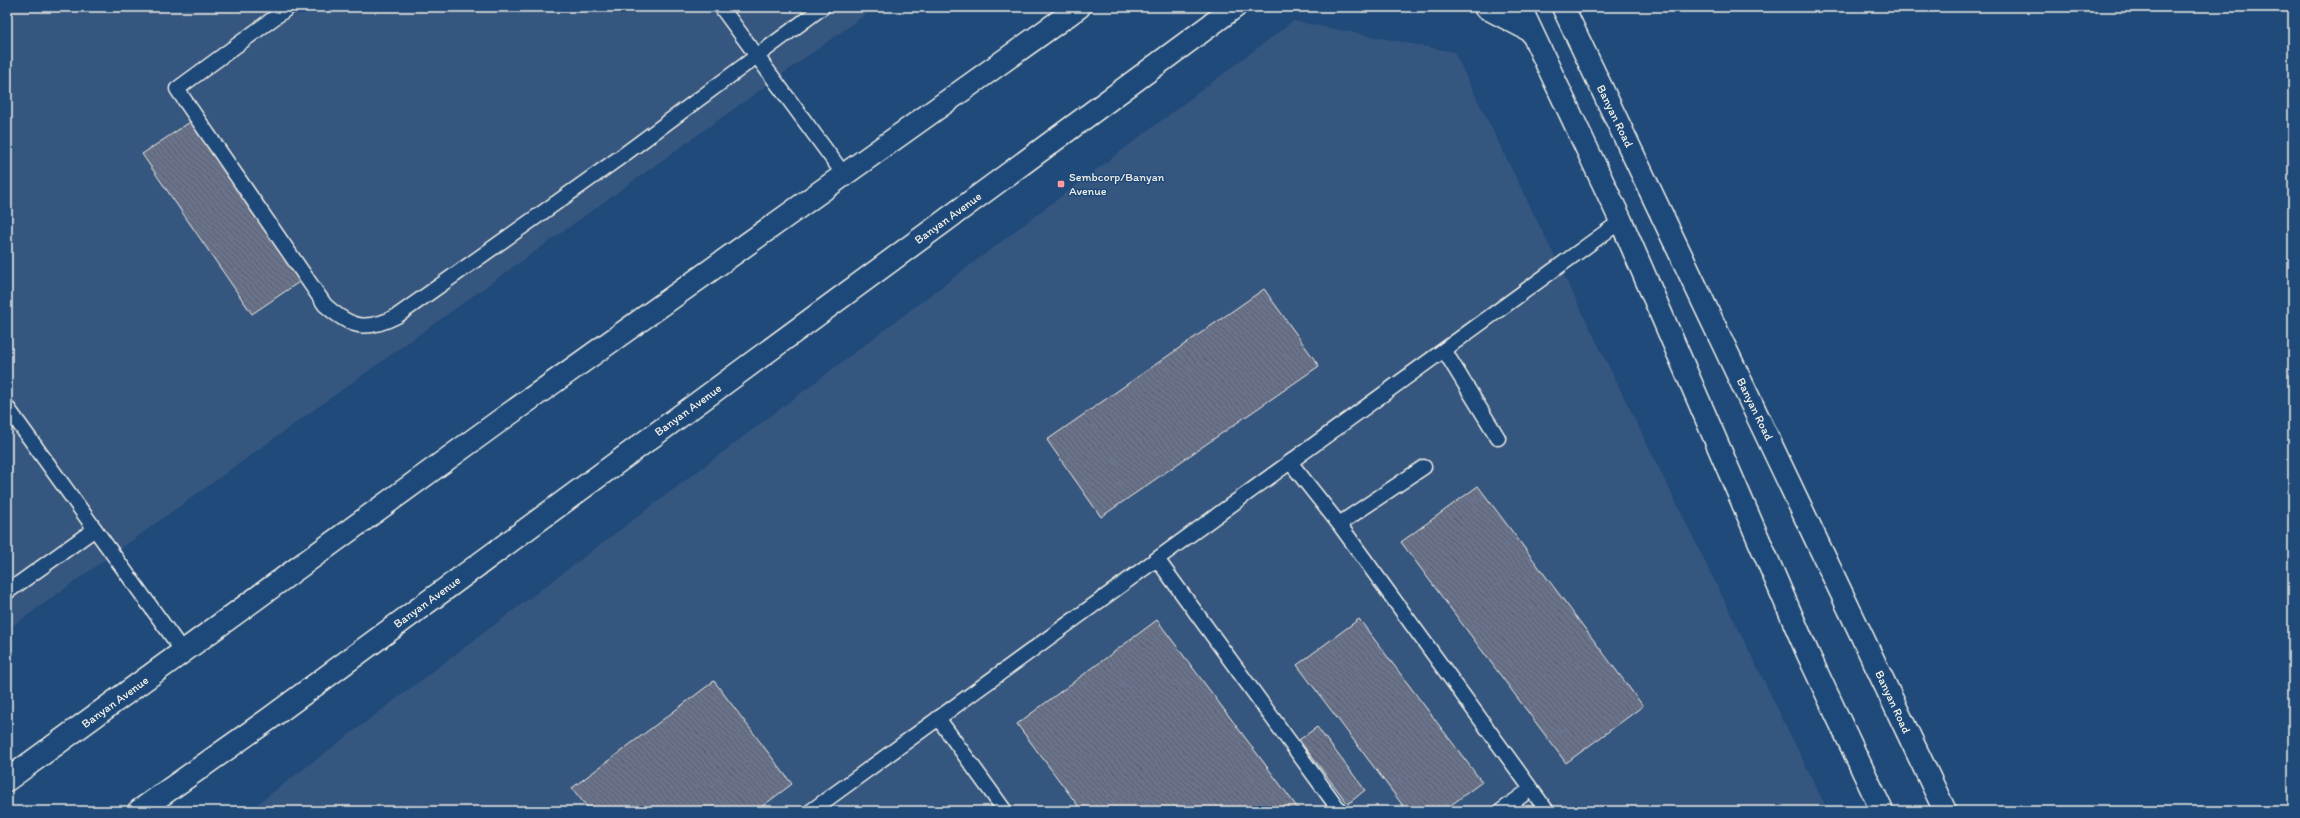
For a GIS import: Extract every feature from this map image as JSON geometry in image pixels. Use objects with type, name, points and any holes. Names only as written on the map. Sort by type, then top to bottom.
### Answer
[{"type":"street","name":"Banyan Avenue","points":[[7,780],[184,653],[498,422],[1080,7]]},
{"type":"street","name":"Banyan Avenue","points":[[139,811],[269,719],[1235,7]]},
{"type":"street","points":[[1486,7],[1531,31]]},
{"type":"street","points":[[1520,7],[1621,221],[1808,654],[1882,811]]},
{"type":"street","name":"Banyan Road","points":[[1563,7],[1938,806]]},
{"type":"lane","points":[[289,7],[177,89],[325,305],[341,318],[362,327],[380,325],[397,316],[758,56],[823,7]]},
{"type":"lane","points":[[721,7],[845,176]]},
{"type":"lane","points":[[811,811],[1621,221]]},
{"type":"lane","points":[[1444,350],[1498,438]]},
{"type":"lane","points":[[7,407],[184,653]]},
{"type":"lane","points":[[1290,462],[1339,524],[1547,811]]},
{"type":"lane","points":[[1339,524],[1424,467]]},
{"type":"lane","points":[[7,592],[95,529]]},
{"type":"lane","points":[[1157,558],[1340,811]]},
{"type":"lane","points":[[938,718],[1005,811]]},
{"type":"lane","points":[[1501,811],[1531,789]]},
{"type":"shaded area","points":[[7,7],[876,7],[7,630]]},
{"type":"shaded area","points":[[1293,21],[1454,52],[1828,811],[248,811]]},
{"type":"building","points":[[193,120],[302,280],[252,314],[142,154]]},
{"type":"building","points":[[1264,289],[1319,366],[1101,517],[1047,440]]},
{"type":"building","points":[[1478,486],[1643,706],[1566,763],[1401,542]]},
{"type":"building","points":[[1359,619],[1482,782],[1443,811],[1407,811],[1297,665]]},
{"type":"building","points":[[1157,620],[1300,811],[1082,811],[1017,724]]},
{"type":"building","points":[[714,681],[792,784],[756,811],[590,811],[572,788]]},
{"type":"building","points":[[1317,727],[1365,790],[1348,804],[1299,740]]},
{"type":"building","points":[[1522,806],[1526,811],[1515,811]]},
{"type":"place","name":"Sembcorp/Banyan Avenue","points":[[1061,184]]}]
